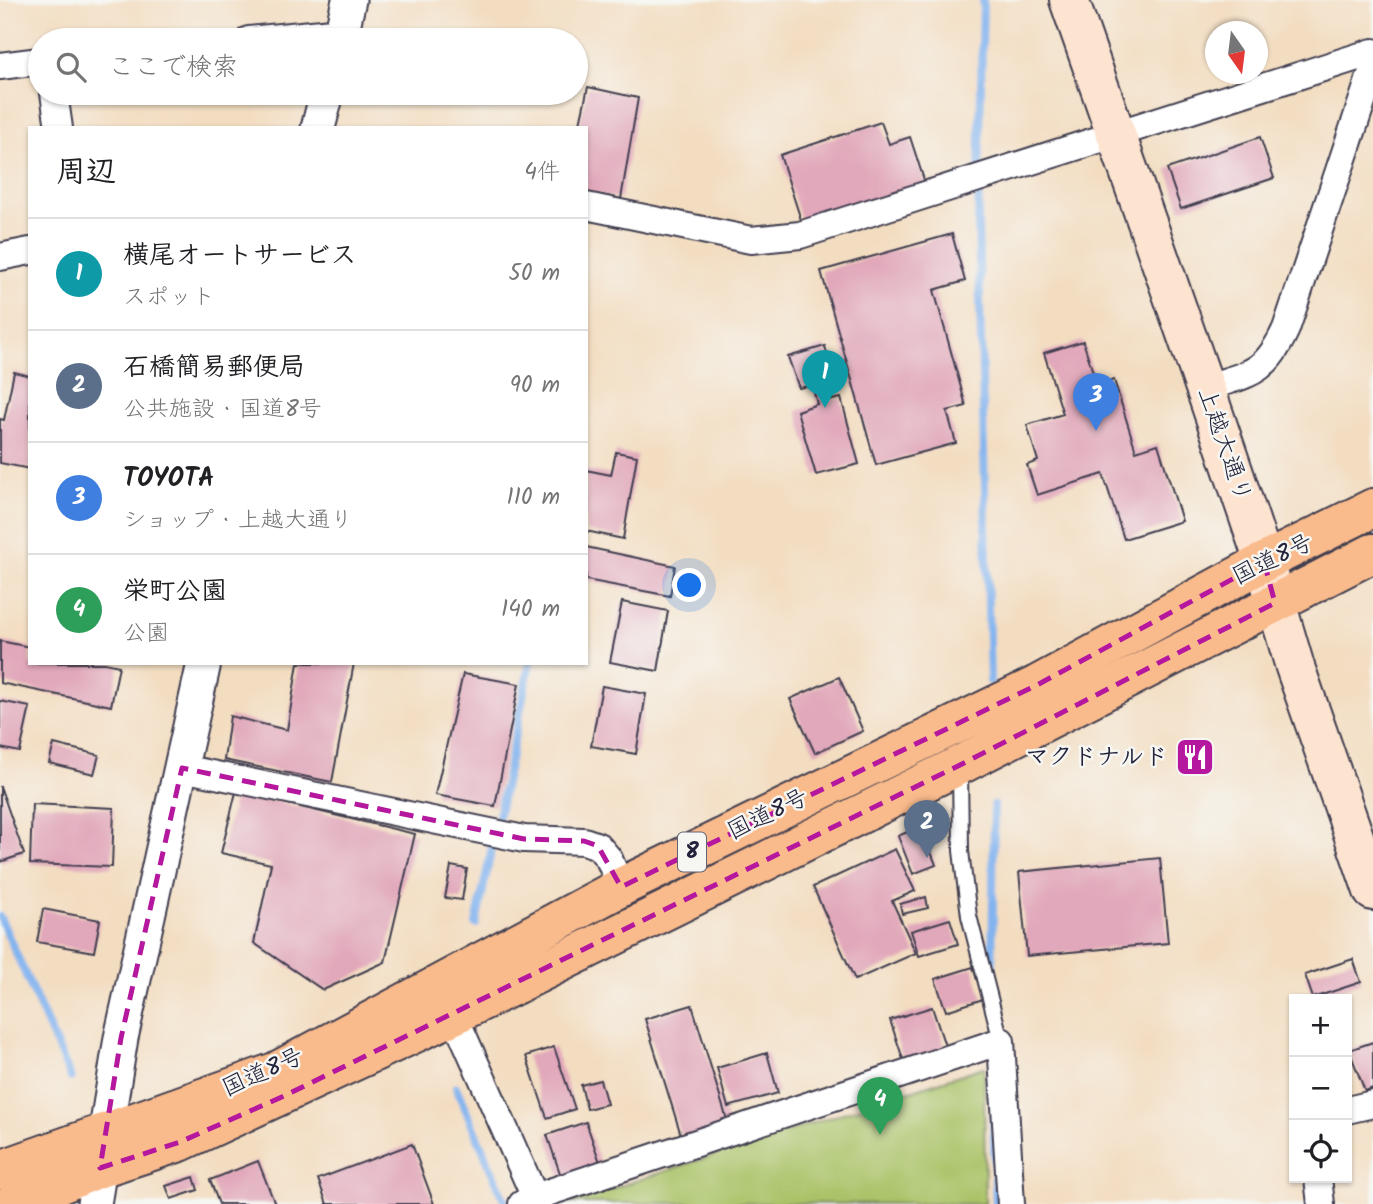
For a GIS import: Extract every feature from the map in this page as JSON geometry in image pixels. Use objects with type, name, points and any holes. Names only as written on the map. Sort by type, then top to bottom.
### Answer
[{"type":"highway","name":"国道8号","points":[[0,1170],[100,1168],[621,887],[1037,685],[1264,562],[1373,508]]},
{"type":"highway","name":"国道8号","points":[[12,1204],[100,1168],[180,1142],[454,1015],[960,765],[1373,553]]},
{"type":"main road","name":"上越大通り","points":[[1069,0],[1114,137],[1205,388],[1373,891]]},
{"type":"street","points":[[320,28],[344,24]]},
{"type":"street","points":[[588,206],[751,240],[800,235],[1114,137],[1373,52]]},
{"type":"street","points":[[0,66],[28,62]]},
{"type":"street","points":[[1205,388],[1254,372],[1273,356],[1286,329],[1373,69]]},
{"type":"street","points":[[56,105],[59,126]]},
{"type":"street","points":[[319,126],[324,105]]},
{"type":"street","points":[[0,257],[28,251]]},
{"type":"street","points":[[100,1168],[121,1038],[204,665]]},
{"type":"street","points":[[182,768],[524,839],[584,841],[598,846],[609,859],[621,887]]},
{"type":"street","points":[[454,1015],[532,1202],[1001,1041],[1011,1204]]},
{"type":"street","points":[[1352,1109],[1373,1104]]},
{"type":"street","points":[[1319,1183],[1321,1204]]},
{"type":"lane","points":[[960,765],[961,851],[969,916],[1001,1041]]},
{"type":"highlighted area","points":[[1264,562],[1275,603],[960,765],[284,1096],[180,1142],[100,1168],[121,1038],[182,768],[524,839],[584,841],[598,846],[621,887],[1037,685]]},
{"type":"green space","points":[[984,1067],[985,1204],[568,1203]]},
{"type":"building","points":[[588,87],[638,98],[621,199],[588,192],[588,126],[579,126],[584,105],[588,105]]},
{"type":"building","points":[[881,122],[889,144],[910,137],[925,183],[802,223],[780,155]]},
{"type":"building","points":[[1260,137],[1274,178],[1181,209],[1167,169]]},
{"type":"building","points":[[952,234],[965,281],[934,290],[966,406],[947,411],[956,443],[876,465],[821,271]]},
{"type":"building","points":[[1083,341],[1097,385],[1114,380],[1136,451],[1158,444],[1182,521],[1124,539],[1103,474],[1037,495],[1027,465],[1038,461],[1027,425],[1063,414],[1044,353]]},
{"type":"building","points":[[825,346],[834,379],[826,381],[832,400],[841,398],[859,464],[816,475],[797,411],[817,404],[812,385],[799,388],[788,357]]},
{"type":"building","points":[[14,372],[28,376],[28,469],[0,463],[0,419],[4,420]]},
{"type":"building","points":[[616,452],[637,456],[623,539],[588,531],[588,470],[611,475]]},
{"type":"building","points":[[588,547],[675,566],[670,596],[588,580]]},
{"type":"building","points":[[622,602],[668,611],[658,671],[610,662]]},
{"type":"building","points":[[0,641],[28,647],[28,665],[119,666],[111,706],[0,683]]},
{"type":"building","points":[[298,665],[354,665],[332,782],[224,760],[230,716],[287,730]]},
{"type":"building","points":[[463,674],[519,684],[495,806],[435,795]]},
{"type":"building","points":[[839,677],[863,731],[815,753],[790,699]]},
{"type":"building","points":[[602,686],[646,694],[636,754],[591,746]]},
{"type":"building","points":[[0,701],[30,707],[20,752],[0,748]]},
{"type":"building","points":[[54,744],[99,755],[94,774],[49,763]]},
{"type":"building","points":[[0,786],[24,854],[0,862]]},
{"type":"building","points":[[236,792],[415,834],[385,962],[323,990],[254,943],[271,864],[221,853]]},
{"type":"building","points":[[32,804],[114,808],[112,867],[30,864]]},
{"type":"building","points":[[921,826],[936,865],[913,874],[898,836]]},
{"type":"building","points":[[895,849],[915,891],[892,901],[916,953],[855,980],[813,887]]},
{"type":"building","points":[[1160,858],[1168,943],[1027,956],[1019,872]]},
{"type":"building","points":[[451,866],[467,869],[462,900],[445,898]]},
{"type":"building","points":[[926,897],[928,908],[902,914],[900,904]]},
{"type":"building","points":[[43,909],[100,920],[94,952],[37,942]]},
{"type":"building","points":[[950,919],[958,944],[919,956],[911,931]]},
{"type":"building","points":[[1353,959],[1361,982],[1325,994],[1312,994],[1305,975]]},
{"type":"building","points":[[973,967],[983,999],[946,1011],[935,979]]},
{"type":"building","points":[[692,1005],[731,1133],[685,1148],[645,1019]]},
{"type":"building","points":[[932,1007],[948,1055],[906,1068],[890,1020]]},
{"type":"building","points":[[1373,1042],[1373,1088],[1365,1091],[1352,1058],[1352,1049]]},
{"type":"building","points":[[554,1047],[575,1109],[547,1118],[526,1056]]},
{"type":"building","points":[[767,1053],[778,1093],[728,1107],[717,1068]]},
{"type":"building","points":[[600,1080],[607,1104],[587,1109],[581,1085]]},
{"type":"building","points":[[586,1122],[604,1174],[565,1188],[547,1135]]},
{"type":"building","points":[[412,1144],[434,1204],[327,1204],[318,1179]]},
{"type":"building","points":[[258,1161],[275,1204],[219,1204],[210,1180]]},
{"type":"building","points":[[194,1177],[198,1190],[171,1199],[166,1186]]},
{"type":"waterway","points":[[983,0],[978,223],[990,681]]},
{"type":"waterway","points":[[476,924],[530,665]]},
{"type":"waterway","points":[[992,987],[994,805]]},
{"type":"waterway","points":[[0,917],[71,1078]]},
{"type":"waterway","points":[[456,1087],[506,1204]]},
{"type":"waterway","points":[[993,1116],[996,1204]]},
{"type":"place","name":"横尾オートサービス","points":[[825,408]]},
{"type":"place","name":"TOYOTA","points":[[1096,431]]},
{"type":"place","name":"マクドナルド","points":[[1195,757]]},
{"type":"place","name":"石橋簡易郵便局","points":[[927,858]]},
{"type":"place","name":"栄町公園","points":[[880,1135]]}]
